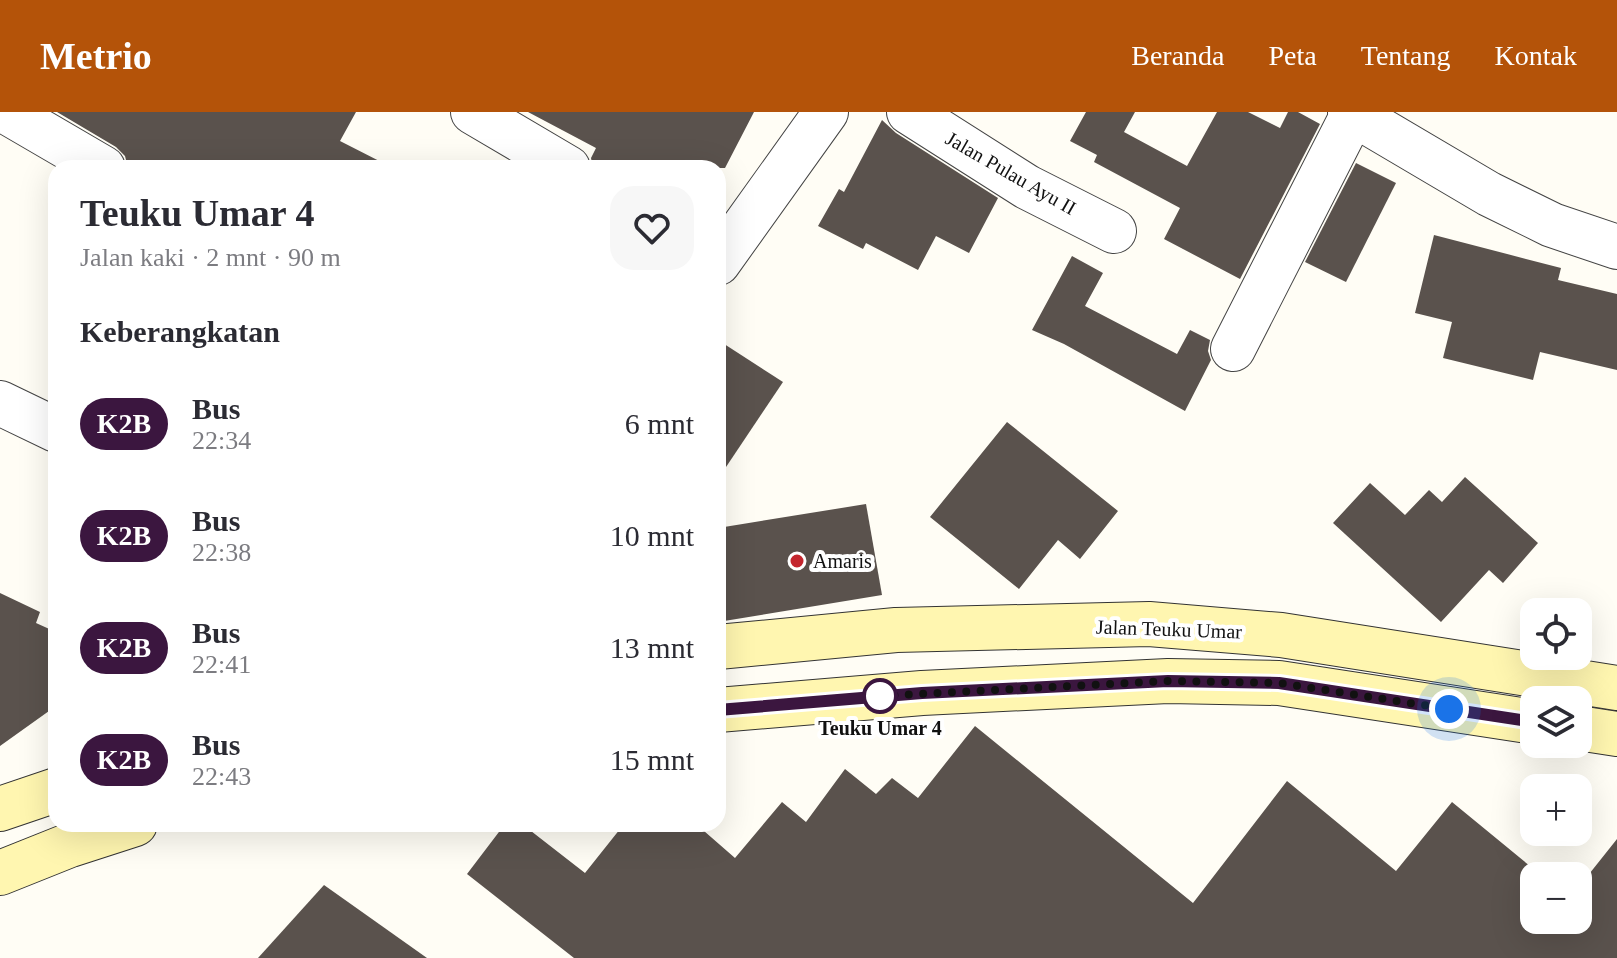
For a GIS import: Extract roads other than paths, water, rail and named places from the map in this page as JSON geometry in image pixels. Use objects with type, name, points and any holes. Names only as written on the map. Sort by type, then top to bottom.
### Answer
[{"type":"main road","name":"Jalan Teuku Umar","points":[[726,646],[896,630],[1149,624],[1281,635],[1617,688]]},
{"type":"main road","points":[[726,709],[922,693],[1168,681],[1279,683],[1520,720]]},
{"type":"main road","points":[[1592,730],[1617,734]]},
{"type":"main road","points":[[0,809],[48,793]]},
{"type":"main road","points":[[0,873],[110,832]]},
{"type":"street","points":[[7,112],[89,160]]},
{"type":"street","points":[[473,112],[554,160]]},
{"type":"street","points":[[726,249],[826,112]]},
{"type":"street","name":"Jalan Pulau Ayu II","points":[[909,112],[1027,187],[1114,231]]},
{"type":"street","points":[[1233,349],[1352,113],[1489,194],[1552,225],[1617,247]]},
{"type":"street","points":[[0,403],[48,426]]},
{"type":"place","name":"Amaris","points":[[797,561]]},
{"type":"place","name":"Teuku Umar 4","points":[[880,696]]}]
